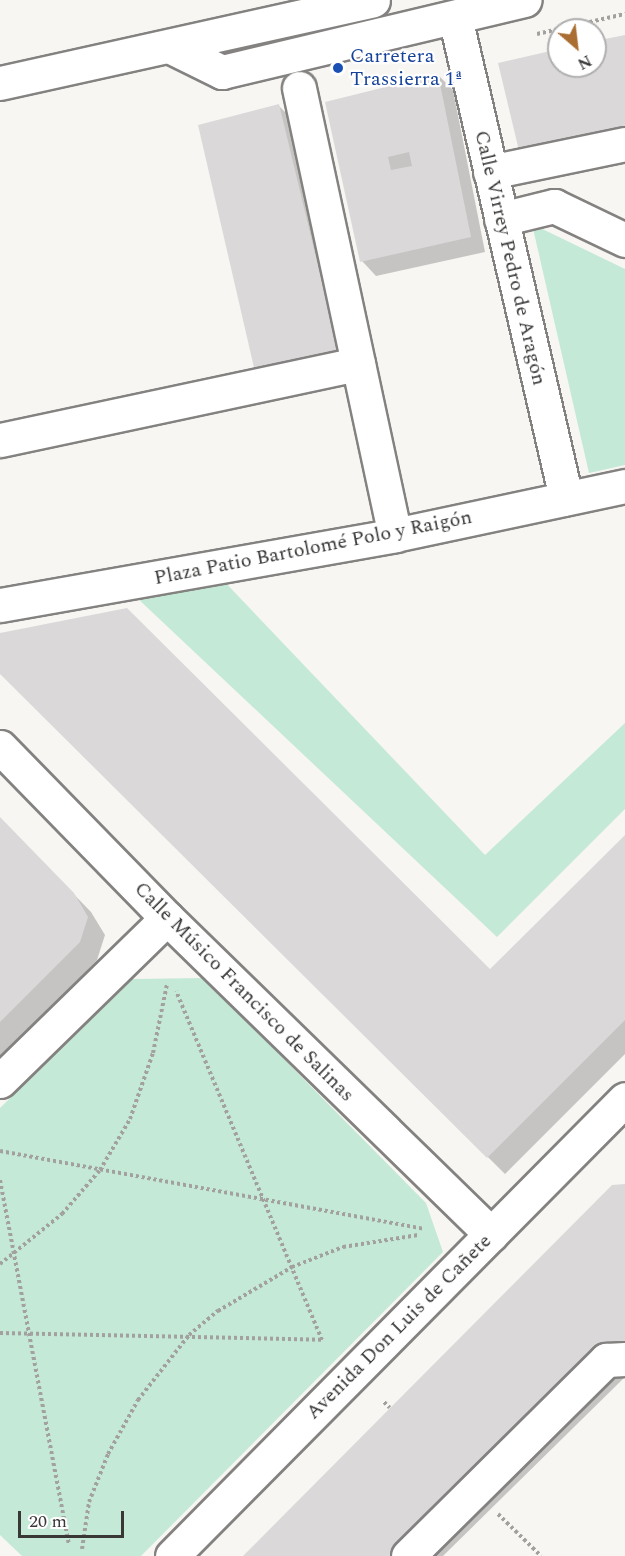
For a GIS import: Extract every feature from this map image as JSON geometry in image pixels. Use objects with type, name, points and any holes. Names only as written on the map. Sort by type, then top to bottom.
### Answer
[{"type":"street","points":[[0,82],[171,47],[373,0]]},
{"type":"street","points":[[171,47],[222,72],[525,0]]},
{"type":"street","name":"Calle Virrey Pedro de Aragón","points":[[455,17],[566,498]]},
{"type":"street","points":[[299,88],[395,535]]},
{"type":"street","points":[[490,172],[625,144]]},
{"type":"street","points":[[501,219],[554,206],[625,240]]},
{"type":"street","points":[[0,440],[358,364]]},
{"type":"street","name":"Plaza Patio Bartolomé Polo y Raigón","points":[[0,605],[395,535],[625,486]]},
{"type":"street","name":"Calle Músico Francisco de Salinas","points":[[0,747],[167,918],[491,1234]]},
{"type":"street","points":[[0,1081],[167,918]]},
{"type":"street","name":"Avenida Don Luis de Cañete","points":[[172,1556],[491,1234],[621,1111]]},
{"type":"street","points":[[408,1556],[606,1360],[625,1359]]},
{"type":"path","points":[[0,1264],[62,1214],[100,1170],[130,1119],[153,1053],[167,984]]},
{"type":"path","points":[[0,1333],[189,1335],[322,1340],[176,991]]},
{"type":"path","points":[[0,1151],[423,1229]]},
{"type":"path","points":[[0,1180],[69,1545]]},
{"type":"path","points":[[82,1549],[89,1502],[108,1454],[138,1400],[189,1335],[228,1305],[292,1267],[343,1247],[418,1235]]},
{"type":"path","points":[[384,1402],[390,1408]]},
{"type":"path","points":[[474,1490],[541,1556]]},
{"type":"green space","points":[[532,224],[625,269],[625,465],[589,473]]},
{"type":"green space","points":[[221,578],[485,855],[625,723],[625,809],[497,937],[135,596]]},
{"type":"green space","points":[[204,978],[426,1203],[443,1252],[141,1556],[22,1556],[0,1535],[0,1108],[132,979]]},
{"type":"building","points":[[625,35],[625,131],[520,155],[498,63],[547,52],[547,78],[607,78],[607,39]]},
{"type":"building","points":[[438,74],[471,237],[360,262],[325,102]],"holes":[[[409,152],[412,166],[391,170],[388,157]]]},
{"type":"building","points":[[279,104],[339,353],[255,372],[198,125]]},
{"type":"building","points":[[127,608],[490,969],[625,835],[625,1020],[487,1158],[0,674],[0,633]]},
{"type":"building","points":[[0,817],[74,893],[88,917],[80,942],[0,1022]]},
{"type":"building","points":[[625,1184],[625,1359],[408,1556],[243,1556],[612,1185]]},
{"type":"place","name":"Carretera Trassierra 1ª","points":[[338,68]]}]
